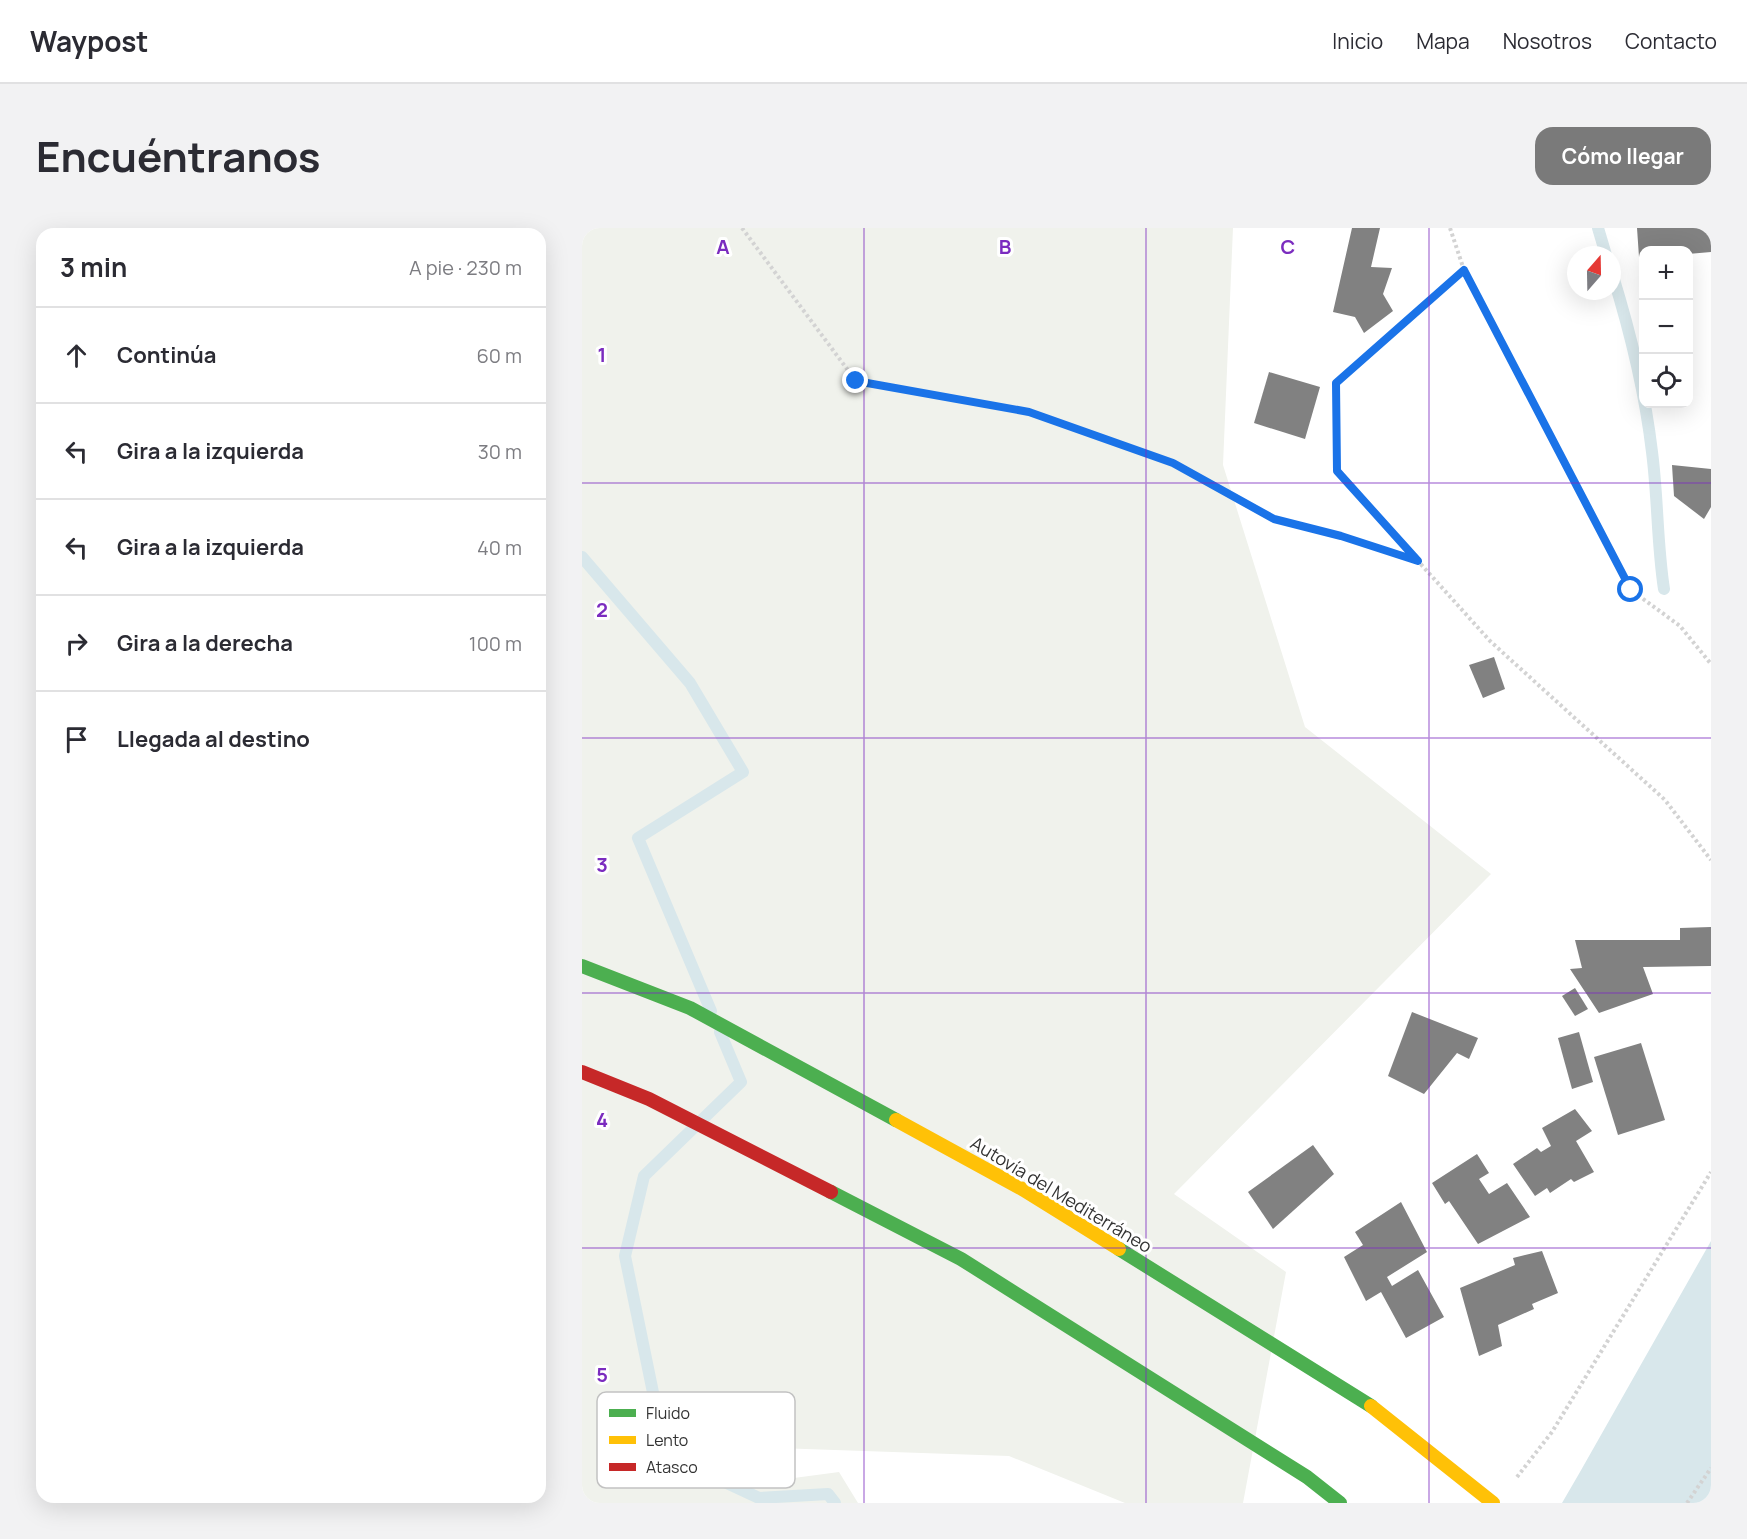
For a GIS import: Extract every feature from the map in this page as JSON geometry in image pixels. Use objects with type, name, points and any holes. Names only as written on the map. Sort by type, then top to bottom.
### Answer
[{"type":"highway","name":"Autovía del Mediterráneo","points":[[582,966],[690,1008],[1024,1190],[1380,1411],[1493,1503]]},
{"type":"highway","points":[[582,1072],[649,1100],[961,1259],[1307,1477],[1340,1503]]},
{"type":"path","points":[[741,228],[856,381],[1029,412],[1173,463],[1274,519],[1341,536],[1418,561]]},
{"type":"path","points":[[1450,228],[1464,270],[1631,590],[1680,626],[1711,664]]},
{"type":"path","points":[[1464,270],[1336,383],[1337,471],[1490,641],[1665,800],[1711,860]]},
{"type":"path","points":[[1510,1485],[1552,1432],[1711,1172]]},
{"type":"path","points":[[1687,1503],[1711,1468]]},
{"type":"shaded area","points":[[582,228],[1233,228],[1223,465],[1305,727],[1491,874],[1174,1194],[1286,1272],[1243,1503],[1125,1503],[1009,1456],[795,1449],[795,1392],[597,1392],[597,1488],[795,1488],[795,1478],[839,1472],[858,1503],[582,1503]]},
{"type":"shaded area","points":[[1711,1241],[1711,1503],[1562,1503],[1580,1472]]},
{"type":"building","points":[[1352,228],[1380,228],[1371,267],[1392,268],[1383,294],[1393,311],[1364,333],[1355,317],[1333,312]]},
{"type":"building","points":[[1637,228],[1711,228],[1711,252],[1693,254],[1693,246],[1639,246],[1639,257]]},
{"type":"building","points":[[1269,372],[1320,387],[1305,439],[1254,423]]},
{"type":"building","points":[[1672,465],[1711,469],[1711,507],[1704,519],[1674,496]]},
{"type":"building","points":[[1494,657],[1505,689],[1483,698],[1469,665]]},
{"type":"building","points":[[1711,927],[1711,966],[1643,967],[1653,994],[1599,1013],[1570,969],[1582,968],[1575,940],[1680,940],[1680,928]]},
{"type":"building","points":[[1575,988],[1588,1009],[1575,1016],[1562,996]]},
{"type":"building","points":[[1412,1012],[1478,1038],[1469,1059],[1457,1053],[1424,1094],[1388,1076]]},
{"type":"building","points":[[1579,1032],[1593,1082],[1572,1089],[1558,1038]]},
{"type":"building","points":[[1641,1043],[1665,1120],[1618,1135],[1594,1057]]},
{"type":"building","points":[[1575,1109],[1592,1131],[1576,1141],[1594,1172],[1574,1182],[1571,1179],[1550,1193],[1547,1188],[1535,1196],[1513,1164],[1537,1148],[1541,1152],[1551,1146],[1542,1128]]},
{"type":"building","points":[[1313,1145],[1334,1174],[1273,1229],[1248,1192]]},
{"type":"building","points":[[1477,1154],[1489,1173],[1479,1179],[1489,1194],[1507,1183],[1530,1217],[1478,1244],[1449,1201],[1445,1204],[1432,1183]]},
{"type":"building","points":[[1401,1202],[1427,1252],[1387,1277],[1392,1286],[1418,1270],[1444,1317],[1406,1338],[1381,1292],[1366,1301],[1344,1257],[1363,1245],[1355,1232]]},
{"type":"building","points":[[1542,1251],[1558,1293],[1532,1304],[1534,1309],[1498,1325],[1502,1346],[1479,1356],[1460,1288],[1515,1265],[1513,1258]]},
{"type":"waterway","points":[[1598,228],[1603,246]]},
{"type":"waterway","points":[[1620,300],[1631,339],[1649,429],[1664,589]]},
{"type":"waterway","points":[[582,557],[690,683],[743,772],[638,838],[711,1011]]},
{"type":"waterway","points":[[653,1392],[625,1256],[644,1176],[741,1082],[720,1032]]},
{"type":"waterway","points":[[738,1488],[759,1498],[828,1494],[835,1503]]},
{"type":"traffic: fast","points":[[582,966],[690,1008],[896,1120]]},
{"type":"traffic: fast","points":[[831,1192],[961,1259],[1307,1477],[1340,1503]]},
{"type":"traffic: fast","points":[[1119,1249],[1371,1406]]},
{"type":"traffic: slow","points":[[896,1120],[1024,1190],[1119,1249]]},
{"type":"traffic: slow","points":[[1371,1406],[1493,1503]]},
{"type":"traffic: jam","points":[[582,1072],[649,1099],[831,1192]]},
{"type":"route","points":[[856,381],[1029,412],[1173,463],[1274,519],[1341,536],[1418,561],[1337,471],[1336,383],[1464,270],[1631,590]]}]
